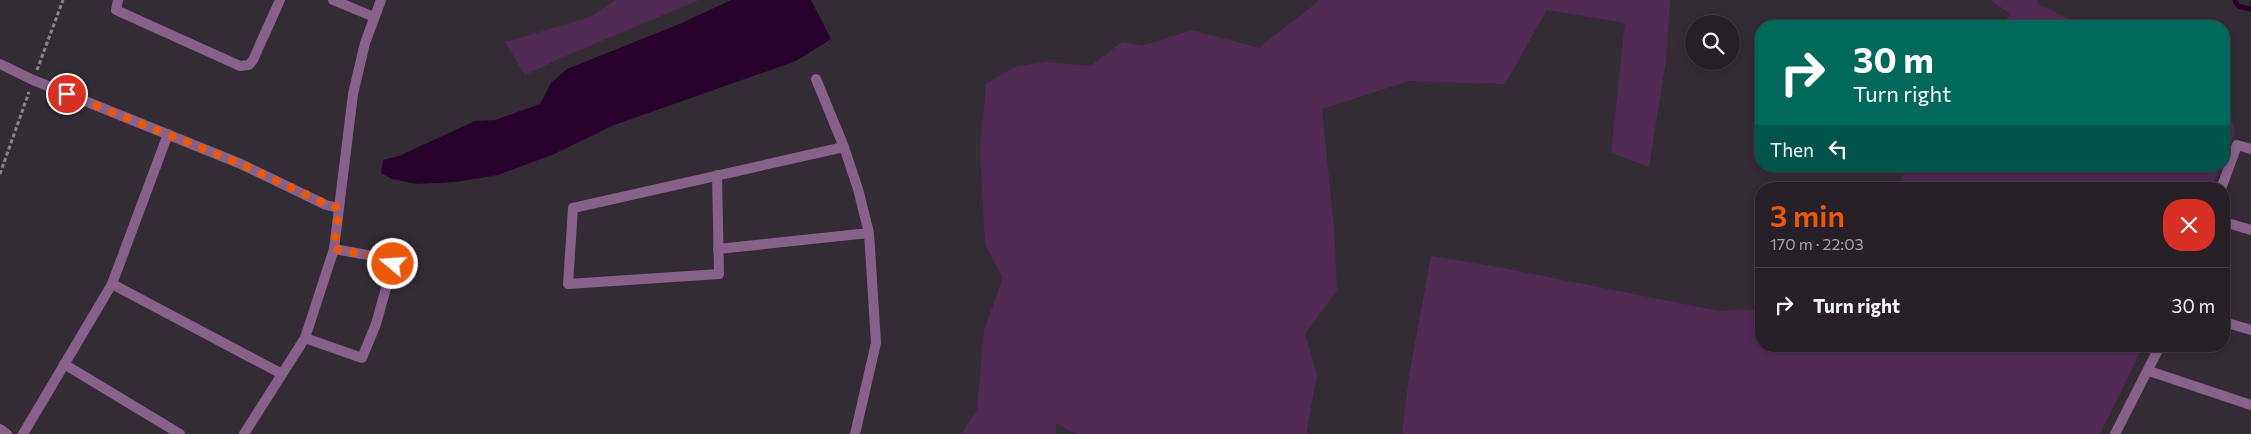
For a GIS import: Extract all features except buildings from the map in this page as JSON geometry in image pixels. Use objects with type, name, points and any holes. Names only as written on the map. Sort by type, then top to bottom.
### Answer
[{"type":"street","points":[[118,0],[116,10],[240,66],[249,65],[253,60],[280,0]]},
{"type":"street","points":[[333,0],[374,17]]},
{"type":"street","points":[[244,434],[305,338],[334,249],[353,94],[360,61],[381,0]]},
{"type":"street","points":[[0,64],[33,80],[241,164],[326,204],[339,208]]},
{"type":"street","points":[[816,79],[844,147],[858,189],[869,233],[876,343],[855,434]]},
{"type":"street","points":[[23,434],[112,284],[168,134]]},
{"type":"street","points":[[2230,165],[2237,144],[2251,148]]},
{"type":"street","points":[[717,175],[719,274],[568,284],[573,208],[717,175],[844,147]]},
{"type":"street","points":[[2230,224],[2251,230]]},
{"type":"street","points":[[718,249],[869,233]]},
{"type":"street","points":[[305,338],[362,358],[376,324],[393,264],[390,259],[334,249]]},
{"type":"street","points":[[112,284],[282,374]]},
{"type":"street","points":[[2230,324],[2251,330]]},
{"type":"street","points":[[2115,434],[2157,352]]},
{"type":"street","points":[[64,364],[180,434]]},
{"type":"street","points":[[2149,370],[2251,405]]},
{"type":"street","points":[[0,429],[7,434]]},
{"type":"shaded area","points":[[616,0],[699,0],[525,75],[505,42],[588,18]]},
{"type":"shaded area","points":[[731,0],[811,0],[831,39],[796,61],[614,125],[554,154],[498,175],[456,182],[417,184],[392,179],[381,173],[383,160],[399,156],[475,121],[495,120],[540,104],[551,83],[567,69],[682,23]]},
{"type":"shaded area","points":[[1320,0],[1670,0],[1666,61],[1649,167],[1611,153],[1625,23],[1547,10],[1505,84],[1409,81],[1322,109],[1334,228],[1337,290],[1305,334],[1317,376],[1306,434],[1076,434],[1056,423],[1056,434],[961,434],[977,410],[984,330],[1003,278],[985,244],[980,151],[986,84],[1014,67],[1046,62],[1091,66],[1122,42],[1142,46],[1192,30],[1259,48]]},
{"type":"shaded area","points":[[1990,0],[2037,0],[2038,4],[2071,20],[2005,20],[2011,14]]},
{"type":"shaded area","points":[[2230,112],[2235,133],[2230,145]]},
{"type":"shaded area","points":[[1905,172],[2218,172],[2214,182],[1900,182]]},
{"type":"shaded area","points":[[1431,256],[1508,269],[1719,311],[1755,309],[1755,352],[2140,352],[2100,434],[1402,434],[1409,376]]},
{"type":"waterway","points":[[2235,0],[2238,6],[2251,9]]},
{"type":"route","points":[[67,94],[241,164],[326,204],[339,208],[334,249],[351,254],[390,259],[393,264]]}]
